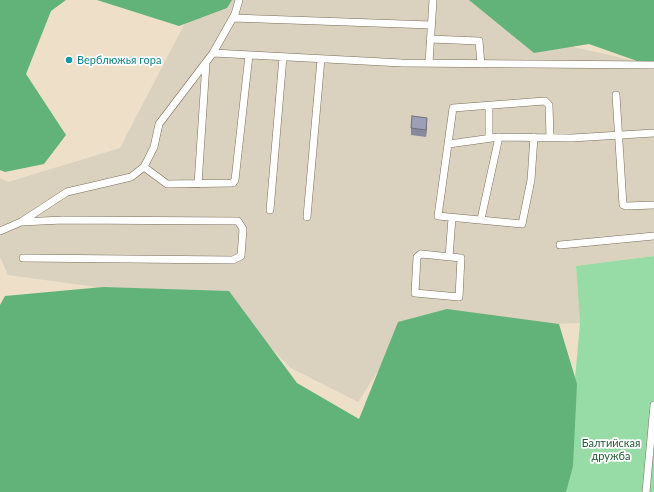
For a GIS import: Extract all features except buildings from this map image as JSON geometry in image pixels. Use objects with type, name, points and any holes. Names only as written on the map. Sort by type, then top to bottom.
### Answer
[{"type":"lane","points":[[0,231],[21,222],[63,194],[131,176],[144,167],[154,147],[161,120],[213,53],[233,18],[239,0]]},
{"type":"lane","points":[[429,63],[433,0]]},
{"type":"lane","points":[[233,18],[431,25]]},
{"type":"lane","points":[[430,39],[479,41],[481,64]]},
{"type":"lane","points":[[213,53],[429,63],[654,65]]},
{"type":"lane","points":[[144,167],[167,184],[230,184],[235,180],[250,55]]},
{"type":"lane","points":[[270,210],[284,57]]},
{"type":"lane","points":[[307,217],[321,59]]},
{"type":"lane","points":[[198,184],[206,62]]},
{"type":"lane","points":[[616,96],[623,205],[654,204]]},
{"type":"lane","points":[[534,137],[531,180],[523,222],[518,224],[481,219],[440,217],[438,213],[453,108],[548,102],[550,137]]},
{"type":"lane","points":[[489,106],[490,138]]},
{"type":"lane","points":[[449,144],[499,137],[618,135],[654,132]]},
{"type":"lane","points":[[481,219],[499,137]]},
{"type":"lane","points":[[449,257],[452,218]]},
{"type":"lane","points":[[21,222],[63,220],[238,221],[243,229],[241,256],[233,260],[24,258]]},
{"type":"lane","points":[[560,245],[654,236]]},
{"type":"lane","points":[[418,255],[449,257],[461,258],[460,296],[416,294],[414,292],[418,255]]},
{"type":"lane","points":[[646,492],[654,405]]},
{"type":"shaded area","points":[[197,0],[489,0],[542,40],[654,65],[654,256],[576,266],[580,323],[405,329],[358,402],[291,368],[229,305],[8,275],[0,257],[0,178],[8,182],[120,148]]},
{"type":"green space","points":[[0,0],[66,0],[51,11],[26,74],[66,135],[44,164],[5,172],[0,170]]},
{"type":"green space","points":[[97,0],[232,0],[227,8],[179,26]]},
{"type":"green space","points":[[469,0],[654,0],[654,67],[589,44],[534,53]]},
{"type":"green space","name":"Балтийская дружба","points":[[654,256],[654,492],[565,492],[580,323],[576,266]]},
{"type":"green space","points":[[103,287],[229,291],[297,383],[359,419],[398,322],[447,309],[559,324],[577,384],[573,466],[566,492],[0,492],[0,305],[5,296]]},
{"type":"place","name":"Верблюжья гора","points":[[69,60]]}]
